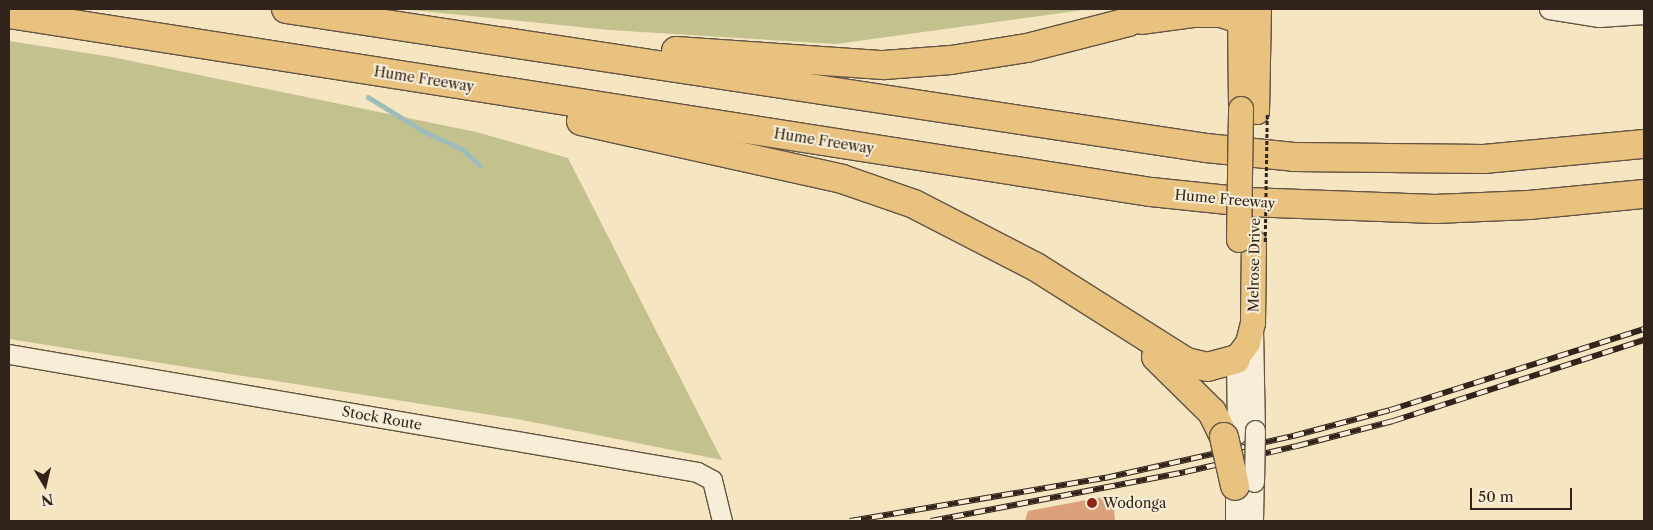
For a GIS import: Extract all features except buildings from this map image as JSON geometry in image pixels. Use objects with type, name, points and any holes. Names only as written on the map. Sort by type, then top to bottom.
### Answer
[{"type":"highway","points":[[286,9],[1106,135],[1294,157],[1484,159],[1644,144]]},
{"type":"highway","points":[[1128,22],[1160,9]]},
{"type":"highway","points":[[580,53],[623,47],[884,65],[1027,48],[1128,22],[1193,13],[1246,12]]},
{"type":"highway","name":"Hume Freeway","points":[[9,14],[1160,193],[1345,207],[1435,209],[1529,205],[1644,194]]},
{"type":"highway","points":[[235,49],[667,138],[842,179],[914,204],[975,234],[1036,267],[1098,308],[1191,364],[1211,367],[1236,359]]},
{"type":"highway","points":[[1098,308],[1191,389],[1212,412],[1230,436],[1245,484]]},
{"type":"main road","name":"Melrose Drive","points":[[1246,12],[1258,50],[1252,241],[1253,323]]},
{"type":"main road","name":"Melrose Drive","points":[[1246,12],[1255,111]]},
{"type":"main road","name":"Melrose Drive","points":[[1236,359],[1252,241]]},
{"type":"main road","points":[[1236,359],[1248,343],[1253,323]]},
{"type":"street","points":[[1549,9],[1599,17],[1644,14]]},
{"type":"street","name":"Melrose Drive","points":[[1235,521],[1245,484],[1255,430],[1253,323]]},
{"type":"street","name":"Stock Route","points":[[9,354],[697,472],[712,480],[722,521]]},
{"type":"street","name":"Melrose Drive","points":[[1230,436],[1236,359]]},
{"type":"street","name":"Melrose Drive","points":[[1245,484],[1253,521]]},
{"type":"path","points":[[1252,241],[1255,111]]},
{"type":"shaded area","points":[[402,9],[1091,9],[836,44],[609,30]]},
{"type":"shaded area","points":[[9,41],[112,57],[476,132],[568,158],[722,460],[517,419],[9,339]]},
{"type":"waterway","points":[[368,97],[423,131],[462,149],[480,165]]},
{"type":"railway","points":[[850,521],[1105,478],[1293,436],[1390,410],[1644,329]]},
{"type":"railway","points":[[931,521],[1185,472],[1297,446],[1393,421],[1644,340]]},
{"type":"place","name":"Wodonga","points":[[1092,503]]}]
